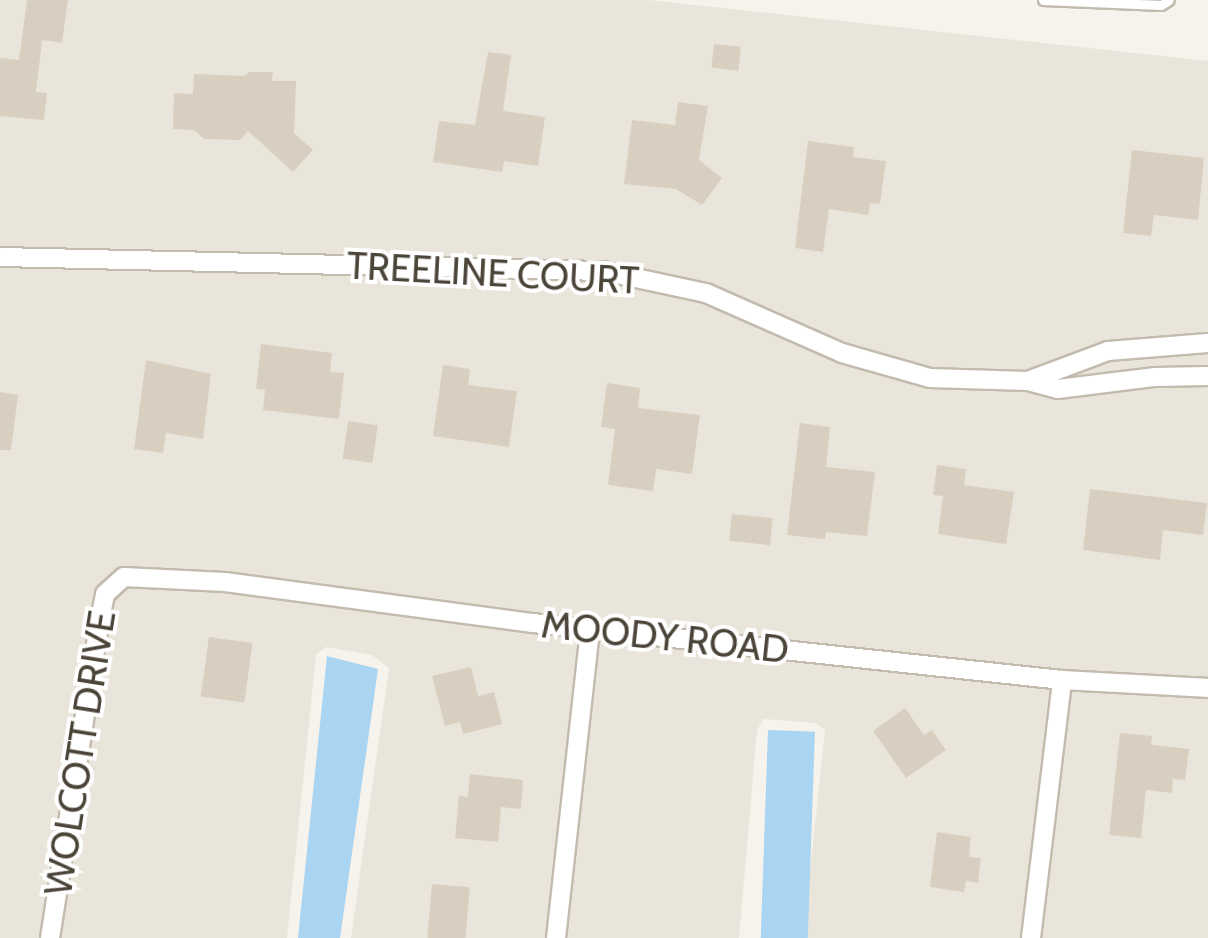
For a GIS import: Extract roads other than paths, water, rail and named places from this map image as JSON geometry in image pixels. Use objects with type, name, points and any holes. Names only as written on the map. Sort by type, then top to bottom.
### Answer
[{"type":"street","name":"TREELINE COURT","points":[[0,257],[604,272],[706,293],[842,352],[900,372],[960,381],[1028,381],[1058,389],[1155,376],[1208,376]]},
{"type":"street","name":"TREELINE COURT","points":[[1028,381],[1108,352],[1208,343]]},
{"type":"street","name":"MOODY ROAD","points":[[124,576],[225,582],[590,629],[1062,680],[1208,688]]},
{"type":"street","name":"WOLCOTT DRIVE","points":[[50,938],[105,594],[124,576]]},
{"type":"street","points":[[556,938],[590,629]]},
{"type":"street","points":[[1031,938],[1062,680]]},
{"type":"lane","points":[[1042,0],[1160,6],[1170,0]]},
{"type":"water","points":[[327,656],[378,669],[340,938],[298,938]]},
{"type":"water","points":[[768,730],[815,732],[808,938],[761,938]]}]
